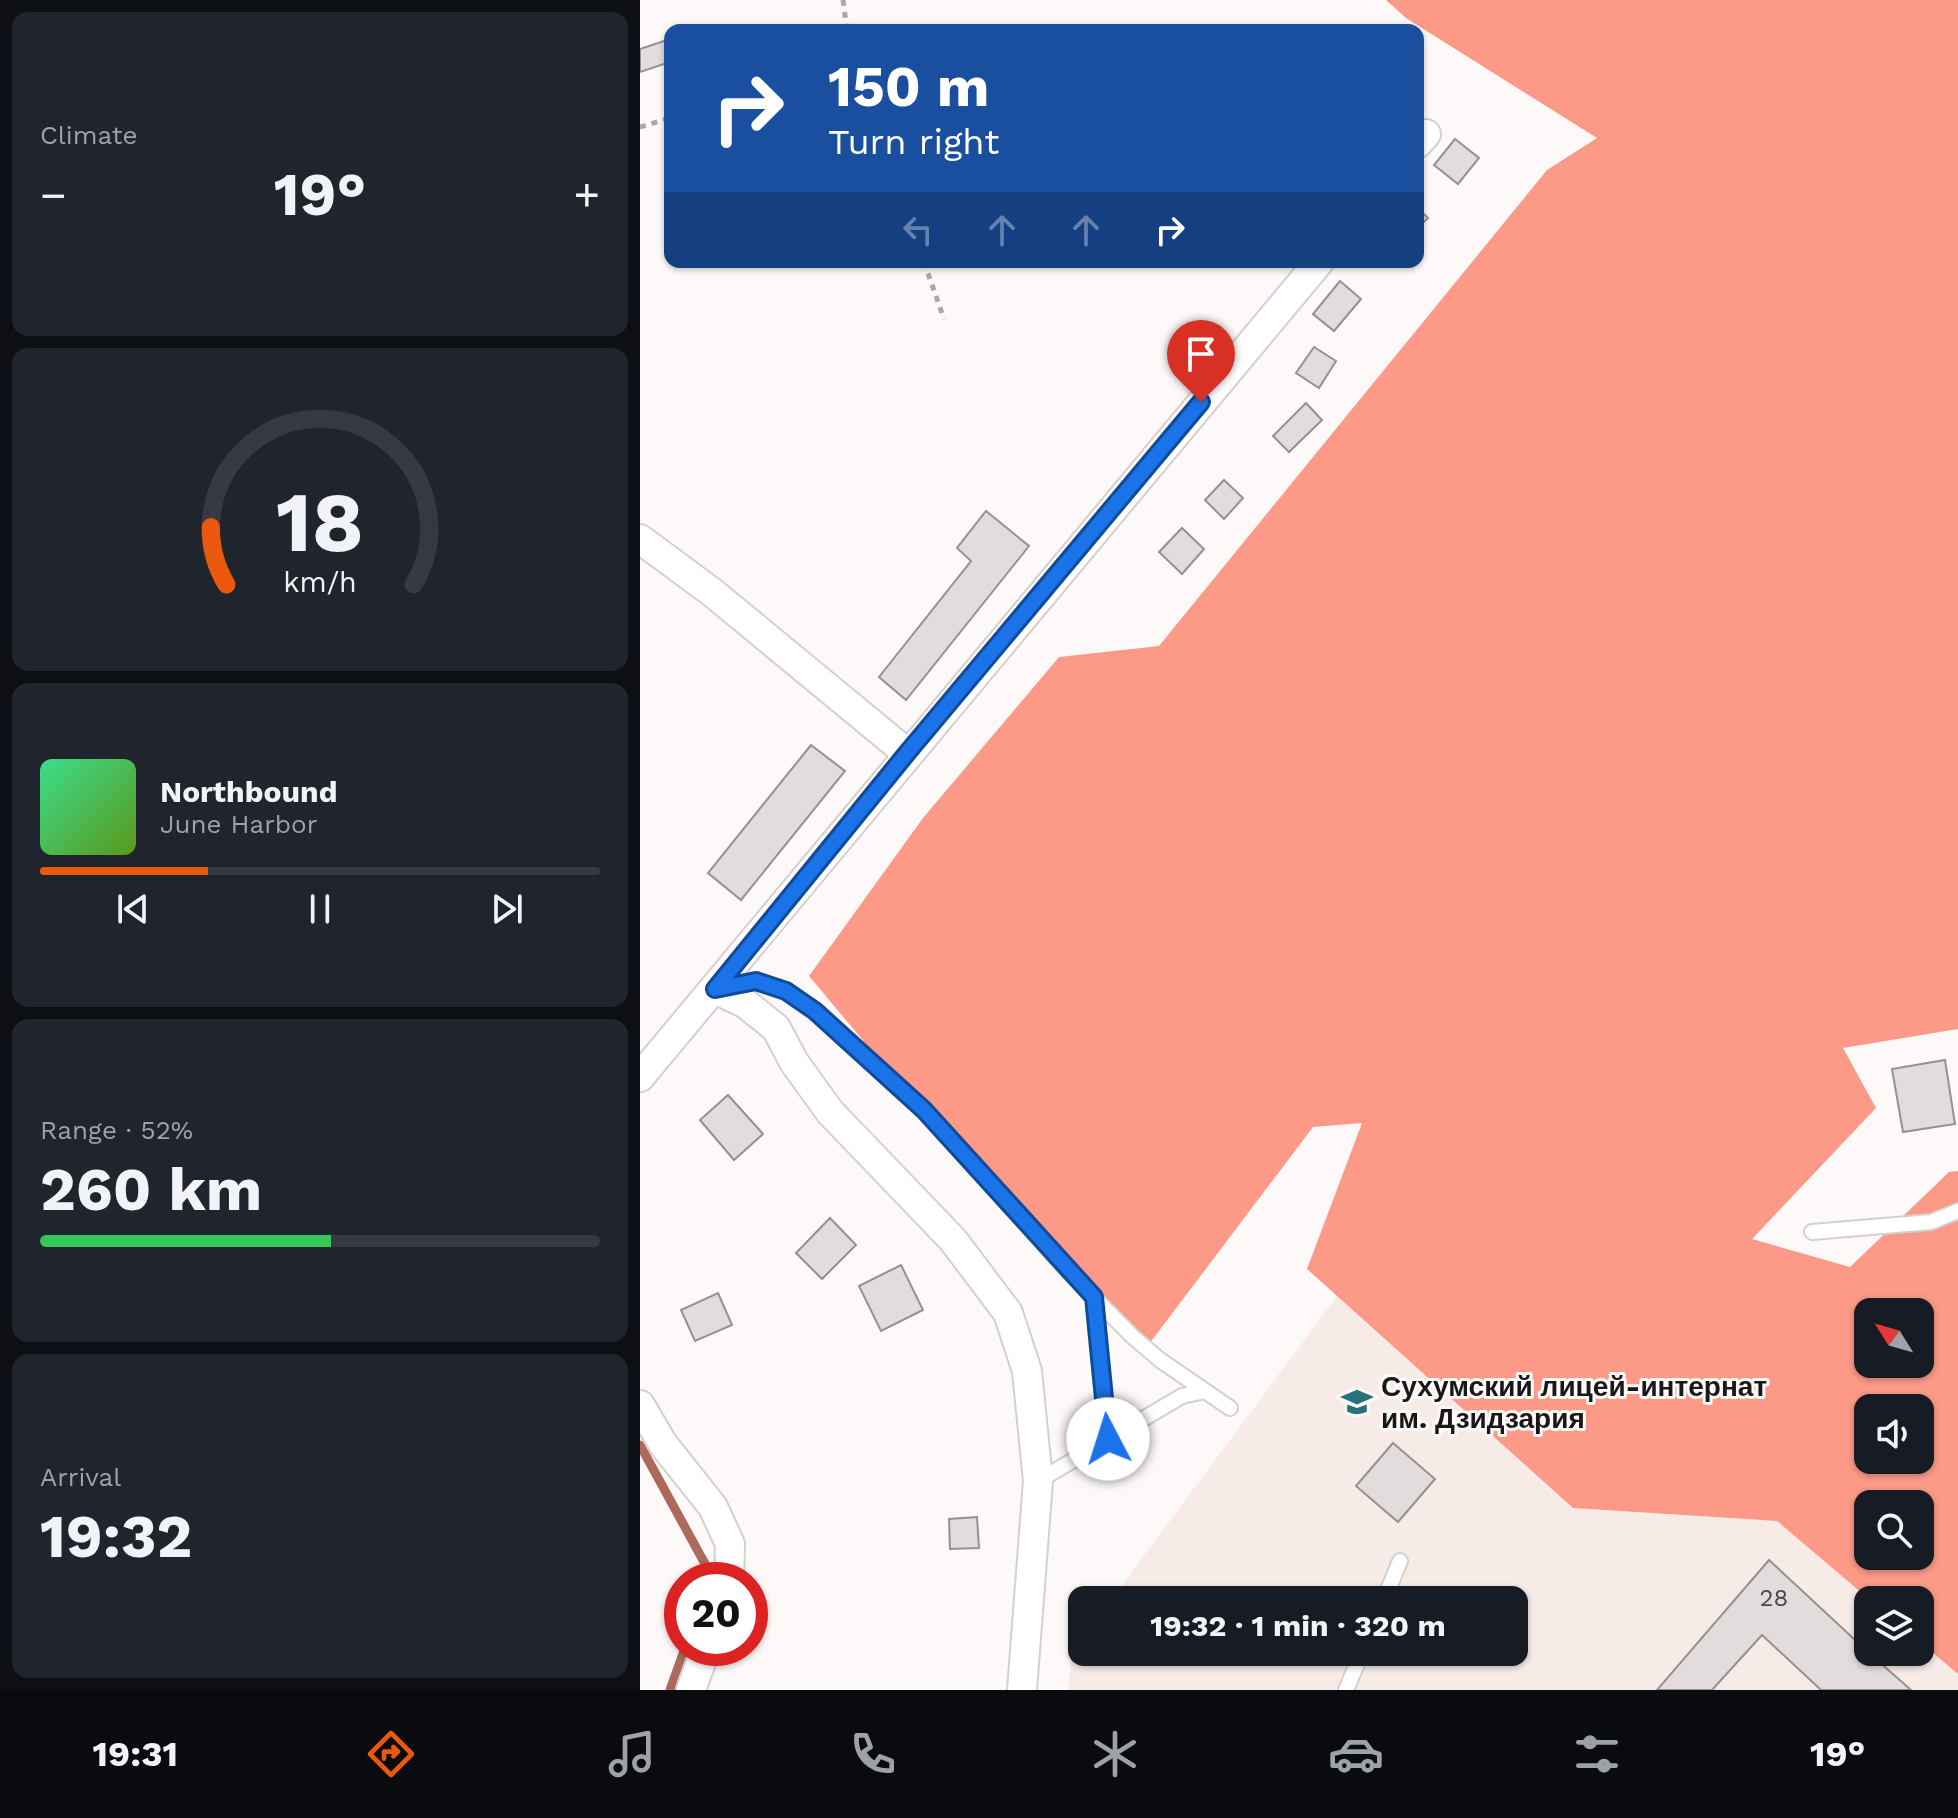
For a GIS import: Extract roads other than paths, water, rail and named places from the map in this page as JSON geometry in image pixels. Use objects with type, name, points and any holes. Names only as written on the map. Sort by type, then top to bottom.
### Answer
[{"type":"street","points":[[640,1077],[1314,268]]},
{"type":"street","points":[[640,539],[713,593],[907,753]]},
{"type":"street","points":[[715,989],[746,1004],[776,1028],[794,1062],[830,1112],[953,1240],[1008,1313],[1027,1371],[1038,1481],[1022,1690]]},
{"type":"street","points":[[640,1405],[663,1444],[713,1507],[730,1544],[730,1562]]},
{"type":"street","points":[[691,1690],[700,1666]]},
{"type":"lane","points":[[715,989],[756,981],[786,991],[815,1011],[932,1119],[1094,1297],[1160,1360],[1230,1408]]},
{"type":"lane","points":[[1812,1232],[1931,1222],[1958,1211]]},
{"type":"lane","points":[[1094,1297],[1108,1439]]},
{"type":"lane","points":[[1038,1481],[1182,1396],[1205,1391]]},
{"type":"lane","points":[[1390,1586],[1400,1561]]},
{"type":"lane","points":[[1346,1690],[1356,1666]]},
{"type":"waterway","points":[[640,1445],[704,1562]]},
{"type":"waterway","points":[[670,1690],[679,1666]]},
{"type":"place","name":"Сухумский лицей-интернат им. Дзидзария","points":[[1357,1402]]}]
